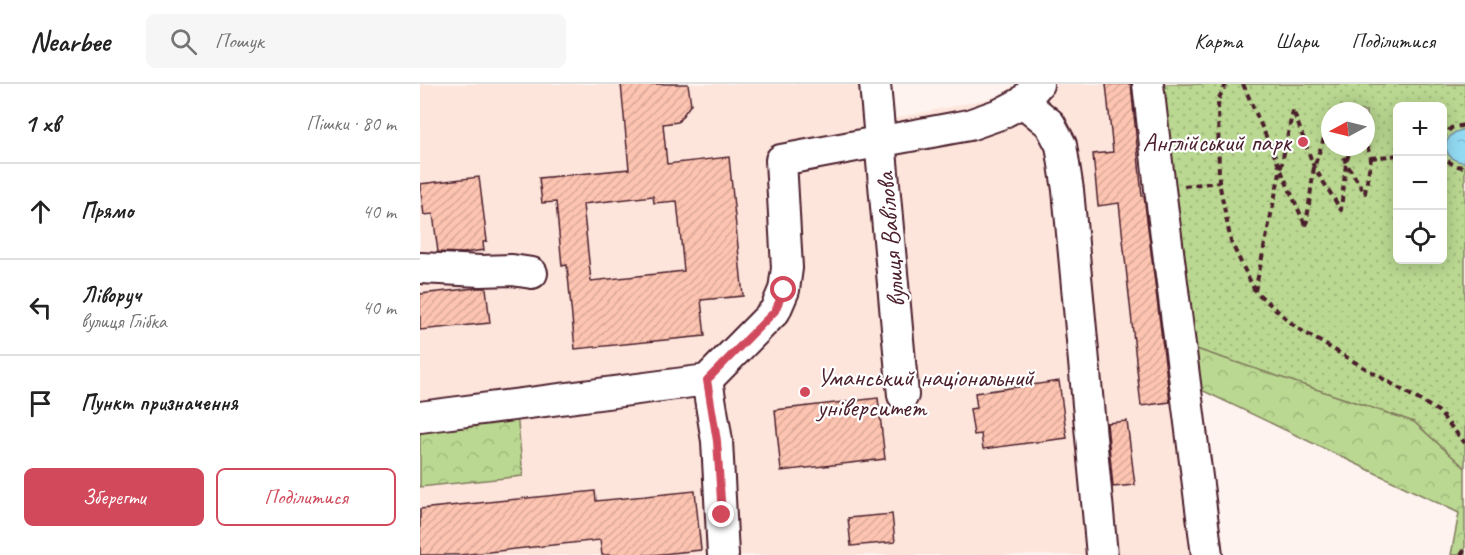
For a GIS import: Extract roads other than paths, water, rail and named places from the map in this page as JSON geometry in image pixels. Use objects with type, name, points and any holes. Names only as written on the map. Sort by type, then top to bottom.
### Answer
[{"type":"street","name":"вулиця Вавілова","points":[[875,84],[903,395]]},
{"type":"street","points":[[1148,84],[1207,555]]},
{"type":"street","points":[[420,417],[707,380],[775,311],[784,290],[787,268],[781,160],[969,125],[1000,114],[1031,93],[1061,145],[1068,190],[1102,555]]},
{"type":"street","points":[[420,267],[481,271],[512,270],[532,273]]},
{"type":"street","points":[[707,380],[717,441],[723,555]]},
{"type":"water","points":[[1465,130],[1465,162],[1452,158],[1447,150],[1447,142],[1455,133]]},
{"type":"place","name":"Англійський парк","points":[[1303,142]]},
{"type":"place","name":"Уманський національний університет","points":[[805,392]]}]
